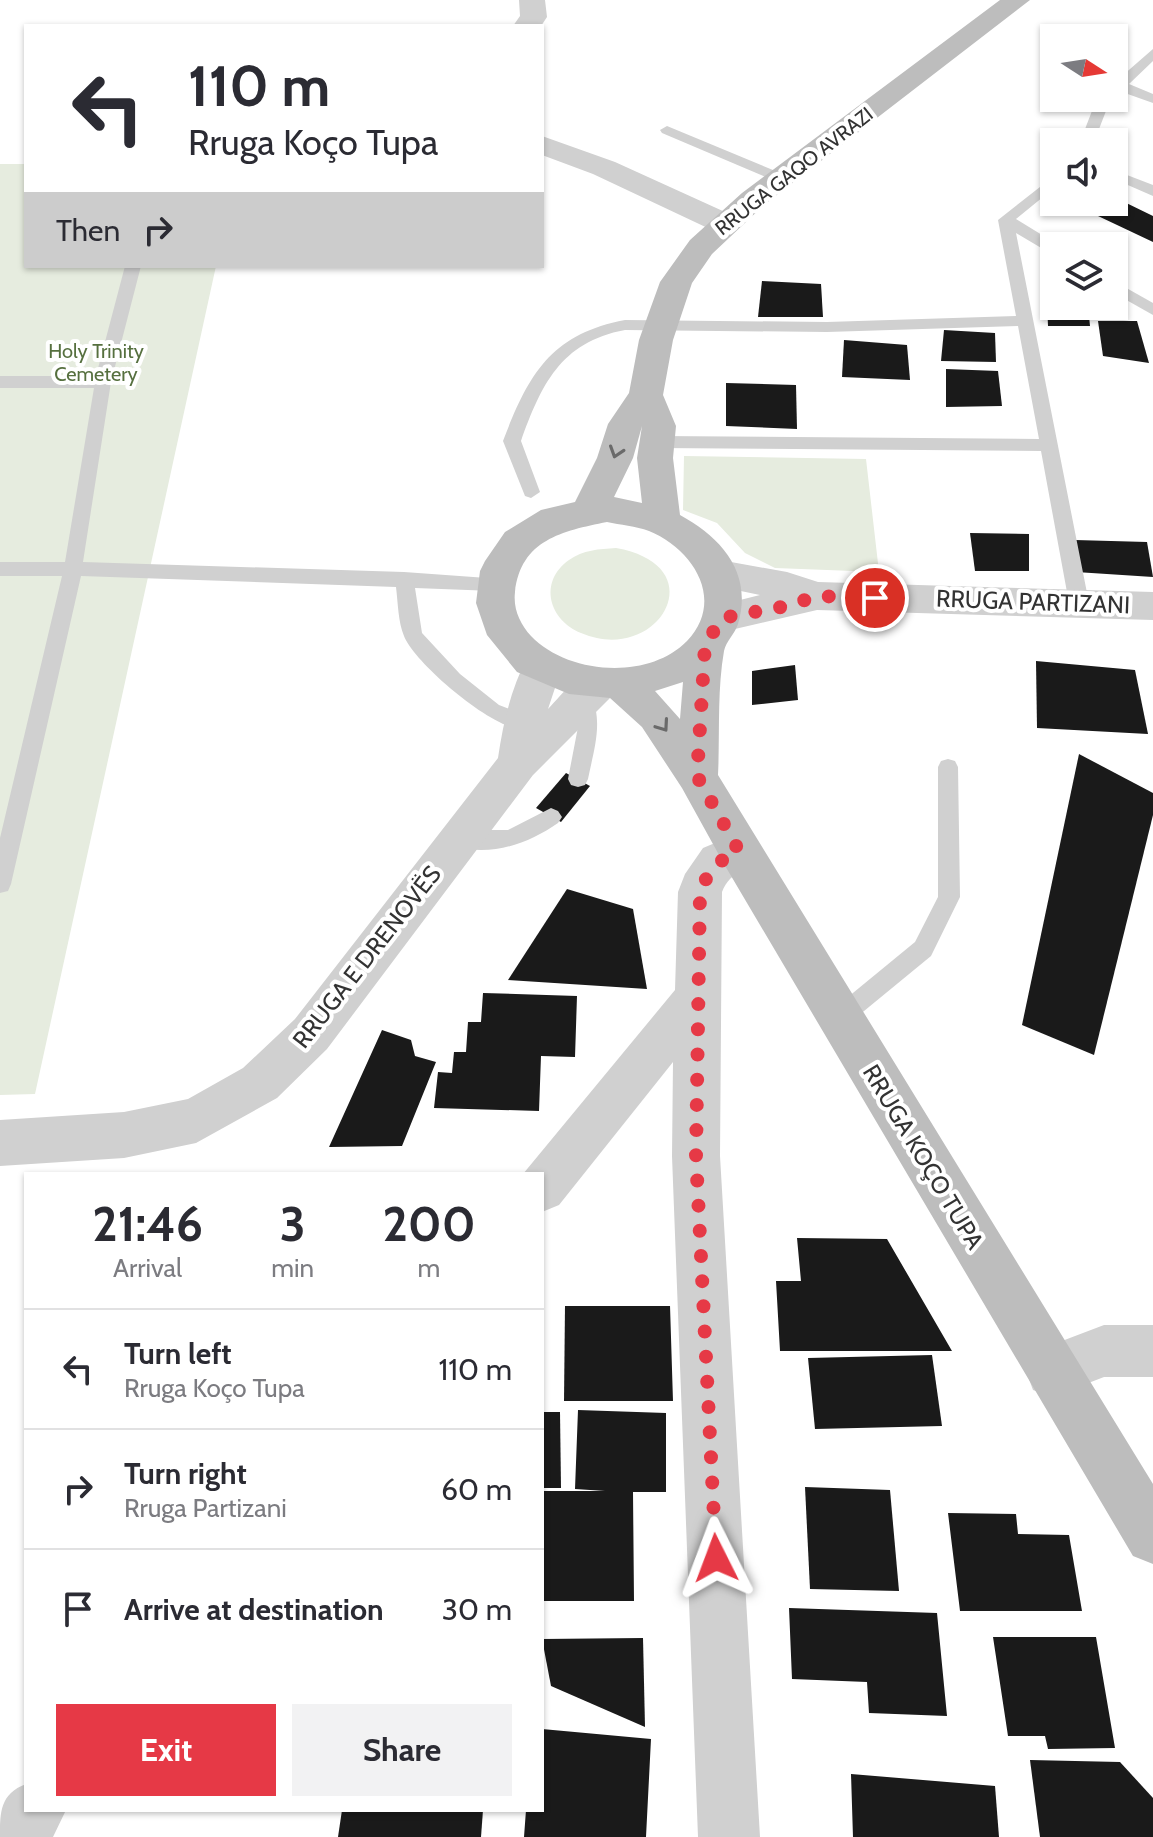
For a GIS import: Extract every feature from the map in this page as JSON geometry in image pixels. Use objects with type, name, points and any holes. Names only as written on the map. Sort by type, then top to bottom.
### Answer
[{"type":"main road","name":"RRUGA GAQO AVRAZI","points":[[589,511],[615,458],[625,424],[646,395],[660,327],[676,282],[688,263],[725,224],[780,178],[1017,0]]},
{"type":"main road","name":"RRUGA GAQO AVRAZI","points":[[646,395],[659,426],[655,458],[662,520]]},
{"type":"main road","points":[[697,776],[713,632],[725,603],[720,574],[704,548],[685,532],[662,520],[626,511],[589,511],[553,520],[523,537],[502,561],[494,584],[493,604],[504,632],[514,646],[542,667],[601,689],[660,675],[677,667],[713,632]]},
{"type":"main road","name":"RRUGA KOÇO TUPA","points":[[601,689],[656,716],[697,776],[839,1018],[1153,1536]]},
{"type":"street","points":[[529,24],[534,17],[532,0]]},
{"type":"street","points":[[544,146],[604,168],[725,224]]},
{"type":"street","name":"RRUGA PARTIZANI","points":[[720,574],[787,586],[817,596],[1153,606]]},
{"type":"street","name":"RRUGA PARTIZANI","points":[[713,632],[817,596]]},
{"type":"street","name":"RRUGA E DRENOVËS","points":[[0,1143],[124,1135],[196,1120],[260,1083],[311,1034],[459,839],[520,743],[542,667]]},
{"type":"street","name":"RRUGA E DRENOVËS","points":[[520,743],[601,689]]},
{"type":"street","points":[[729,1837],[696,1156],[697,997],[700,892],[707,874],[718,861],[739,851]]},
{"type":"street","points":[[544,1186],[697,997]]},
{"type":"street","points":[[1052,1371],[1104,1351],[1153,1351]]},
{"type":"street","points":[[14,1837],[34,1812]]},
{"type":"lane","points":[[1128,78],[1153,53]]},
{"type":"lane","points":[[1128,92],[1153,99]]},
{"type":"lane","points":[[667,130],[780,178]]},
{"type":"lane","points":[[1128,180],[1153,191]]},
{"type":"lane","points":[[1006,220],[1040,192]]},
{"type":"lane","points":[[1006,220],[1040,241]]},
{"type":"lane","points":[[1006,220],[1079,603]]},
{"type":"lane","points":[[0,884],[73,569],[103,382],[132,268]]},
{"type":"lane","points":[[1128,295],[1153,310]]},
{"type":"lane","points":[[531,492],[512,441],[539,378],[589,334],[602,328],[625,325],[827,327],[1025,321]]},
{"type":"lane","points":[[0,382],[103,382]]},
{"type":"lane","points":[[657,442],[1049,445]]},
{"type":"lane","points":[[0,569],[494,584]]},
{"type":"lane","points":[[404,579],[413,636],[453,679],[492,711],[520,743]]},
{"type":"lane","points":[[578,779],[588,727],[601,689]]},
{"type":"lane","points":[[839,1018],[923,949],[949,897],[948,767]]},
{"type":"lane","points":[[459,839],[492,841],[523,836],[551,817]]},
{"type":"green space","name":"Holy Trinity Cemetery","points":[[0,164],[24,164],[24,268],[216,268],[35,1094],[0,1095]]},
{"type":"green space","points":[[684,456],[866,459],[879,572],[775,568],[745,553],[717,523],[683,510]]},
{"type":"green space","points":[[616,548],[647,558],[664,574],[670,592],[665,610],[653,625],[633,636],[609,640],[570,627],[555,610],[551,589],[559,569],[569,560],[591,551]]},
{"type":"building","points":[[1128,204],[1153,216],[1153,242],[1098,216],[1128,216]]},
{"type":"building","points":[[762,281],[821,284],[823,317],[758,317]]},
{"type":"building","points":[[1048,320],[1089,320],[1090,326],[1048,326]]},
{"type":"building","points":[[1098,321],[1137,321],[1149,363],[1103,356]]},
{"type":"building","points":[[944,330],[995,333],[996,362],[941,361]]},
{"type":"building","points":[[844,340],[907,345],[910,380],[842,377]]},
{"type":"building","points":[[946,369],[998,371],[1002,406],[946,407]]},
{"type":"building","points":[[726,383],[796,385],[797,429],[726,426]]},
{"type":"building","points":[[970,533],[1029,534],[1029,571],[975,571]]},
{"type":"building","points":[[1075,540],[1147,542],[1153,577],[1076,572]]},
{"type":"building","points":[[1036,661],[1135,670],[1148,734],[1037,728]]},
{"type":"building","points":[[795,665],[798,700],[752,705],[752,671]]},
{"type":"building","points":[[1079,754],[1153,793],[1153,815],[1094,1055],[1022,1025]]},
{"type":"building","points":[[566,773],[590,786],[561,822],[536,808]]},
{"type":"building","points":[[567,889],[633,909],[647,989],[508,980]]},
{"type":"building","points":[[483,993],[577,996],[575,1057],[541,1056],[539,1111],[434,1108],[438,1072],[452,1073],[454,1052],[466,1052],[468,1022],[481,1022]]},
{"type":"building","points":[[382,1030],[411,1040],[415,1056],[436,1062],[402,1146],[329,1147]]},
{"type":"building","points":[[797,1238],[887,1239],[952,1351],[780,1351],[776,1281],[801,1281]]},
{"type":"building","points":[[565,1306],[670,1306],[673,1401],[564,1401]]},
{"type":"building","points":[[932,1355],[942,1426],[815,1429],[808,1358]]},
{"type":"building","points":[[578,1410],[666,1413],[666,1492],[633,1492],[634,1601],[544,1601],[544,1491],[605,1491],[575,1489]]},
{"type":"building","points":[[544,1412],[560,1412],[561,1488],[544,1488]]},
{"type":"building","points":[[805,1487],[890,1490],[899,1591],[810,1589]]},
{"type":"building","points":[[948,1513],[1016,1514],[1018,1534],[1069,1535],[1082,1611],[960,1611]]},
{"type":"building","points":[[789,1608],[937,1613],[947,1716],[869,1713],[867,1682],[792,1679]]},
{"type":"building","points":[[993,1637],[1096,1637],[1115,1748],[1048,1749],[1045,1736],[1008,1736]]},
{"type":"building","points":[[643,1638],[645,1727],[551,1686],[544,1639]]},
{"type":"building","points":[[544,1729],[651,1739],[646,1837],[524,1837],[526,1812],[544,1812]]},
{"type":"building","points":[[1030,1760],[1120,1762],[1153,1798],[1153,1837],[1040,1837]]},
{"type":"building","points":[[851,1774],[995,1786],[999,1837],[853,1837]]},
{"type":"building","points":[[342,1812],[483,1812],[481,1837],[338,1837]]},
{"type":"route","points":[[716,1558],[696,1156],[700,892],[707,874],[718,861],[739,851],[697,776],[705,645],[722,618],[787,606],[817,596],[875,598]]}]
